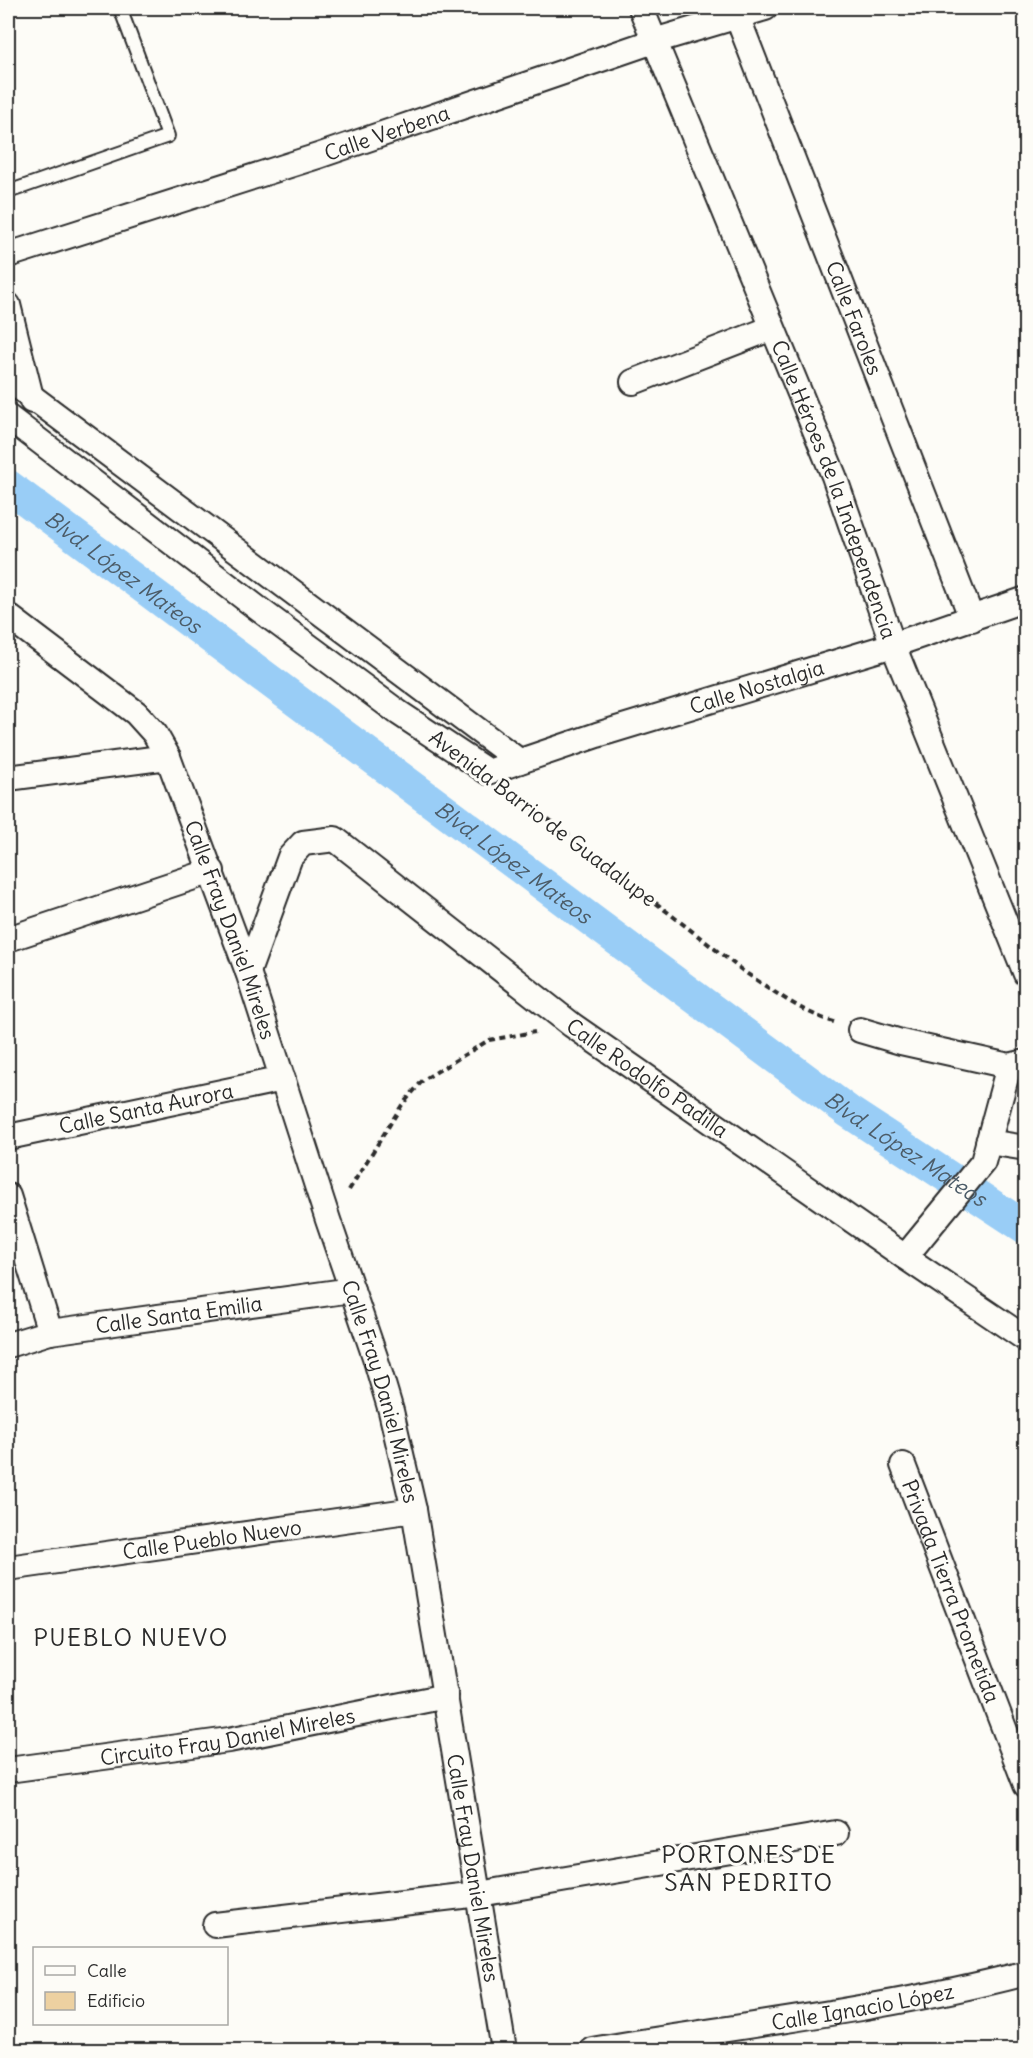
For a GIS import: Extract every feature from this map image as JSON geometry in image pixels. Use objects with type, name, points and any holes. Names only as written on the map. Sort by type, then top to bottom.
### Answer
[{"type":"street","name":"Calle Héroes de la Independencia","points":[[641,8],[834,476],[893,645],[1026,974]]},
{"type":"street","name":"Calle Verbena","points":[[8,255],[318,156],[654,41],[765,8]]},
{"type":"street","name":"Calle Faroles","points":[[737,16],[972,619]]},
{"type":"street","points":[[8,305],[42,442]]},
{"type":"street","points":[[633,382],[772,328]]},
{"type":"street","points":[[8,379],[519,762]]},
{"type":"street","name":"Avenida Barrio de Guadalupe","points":[[8,417],[270,617],[399,712],[488,772]]},
{"type":"street","name":"Calle Nostalgia","points":[[488,772],[597,735],[893,645],[1026,599]]},
{"type":"street","points":[[8,616],[136,713],[154,734],[168,757],[8,778]]},
{"type":"street","name":"Calle Fray Daniel Mireles","points":[[168,757],[248,972],[391,1411],[414,1510],[504,2050]]},
{"type":"street","points":[[248,972],[290,857],[303,843],[335,839],[572,1025]]},
{"type":"street","points":[[8,939],[212,871]]},
{"type":"street","name":"Calle Rodolfo Padilla","points":[[572,1025],[911,1248],[1026,1339]]},
{"type":"street","points":[[860,1030],[901,1042],[1017,1064],[986,1152],[911,1248]]},
{"type":"street","name":"Calle Santa Aurora","points":[[8,1137],[283,1079]]},
{"type":"street","points":[[986,1152],[1026,1148]]},
{"type":"street","points":[[8,1196],[50,1332]]},
{"type":"street","name":"Calle Santa Emilia","points":[[8,1345],[50,1332],[352,1290]]},
{"type":"street","name":"Privada Tierra Prometida","points":[[903,1465],[1026,1785]]},
{"type":"street","name":"Calle Pueblo Nuevo","points":[[8,1568],[414,1510]]},
{"type":"street","name":"Circuito Fray Daniel Mireles","points":[[8,1770],[229,1740],[446,1696]]},
{"type":"street","points":[[216,1925],[479,1894],[836,1833]]},
{"type":"street","name":"Calle Ignacio López","points":[[592,2050],[870,2006],[979,1985],[1026,1973]]},
{"type":"lane","points":[[8,192],[168,136],[120,8]]},
{"type":"path","name":"Avenida Barrio de Guadalupe","points":[[488,772],[743,971],[781,997],[822,1018],[860,1030]]},
{"type":"path","name":"Calle Rodolfo Padilla","points":[[328,1220],[402,1105],[423,1080],[489,1041],[572,1025]]},
{"type":"building","points":[[1026,1883],[1026,1899],[1020,1885]]},
{"type":"waterway","name":"Blvd. López Mateos","points":[[8,486],[849,1112],[1026,1228]]},
{"type":"district","name":"PUEBLO NUEVO","points":[[131,1637]]},
{"type":"district","name":"PORTONES DE SAN PEDRITO","points":[[749,1868]]}]
